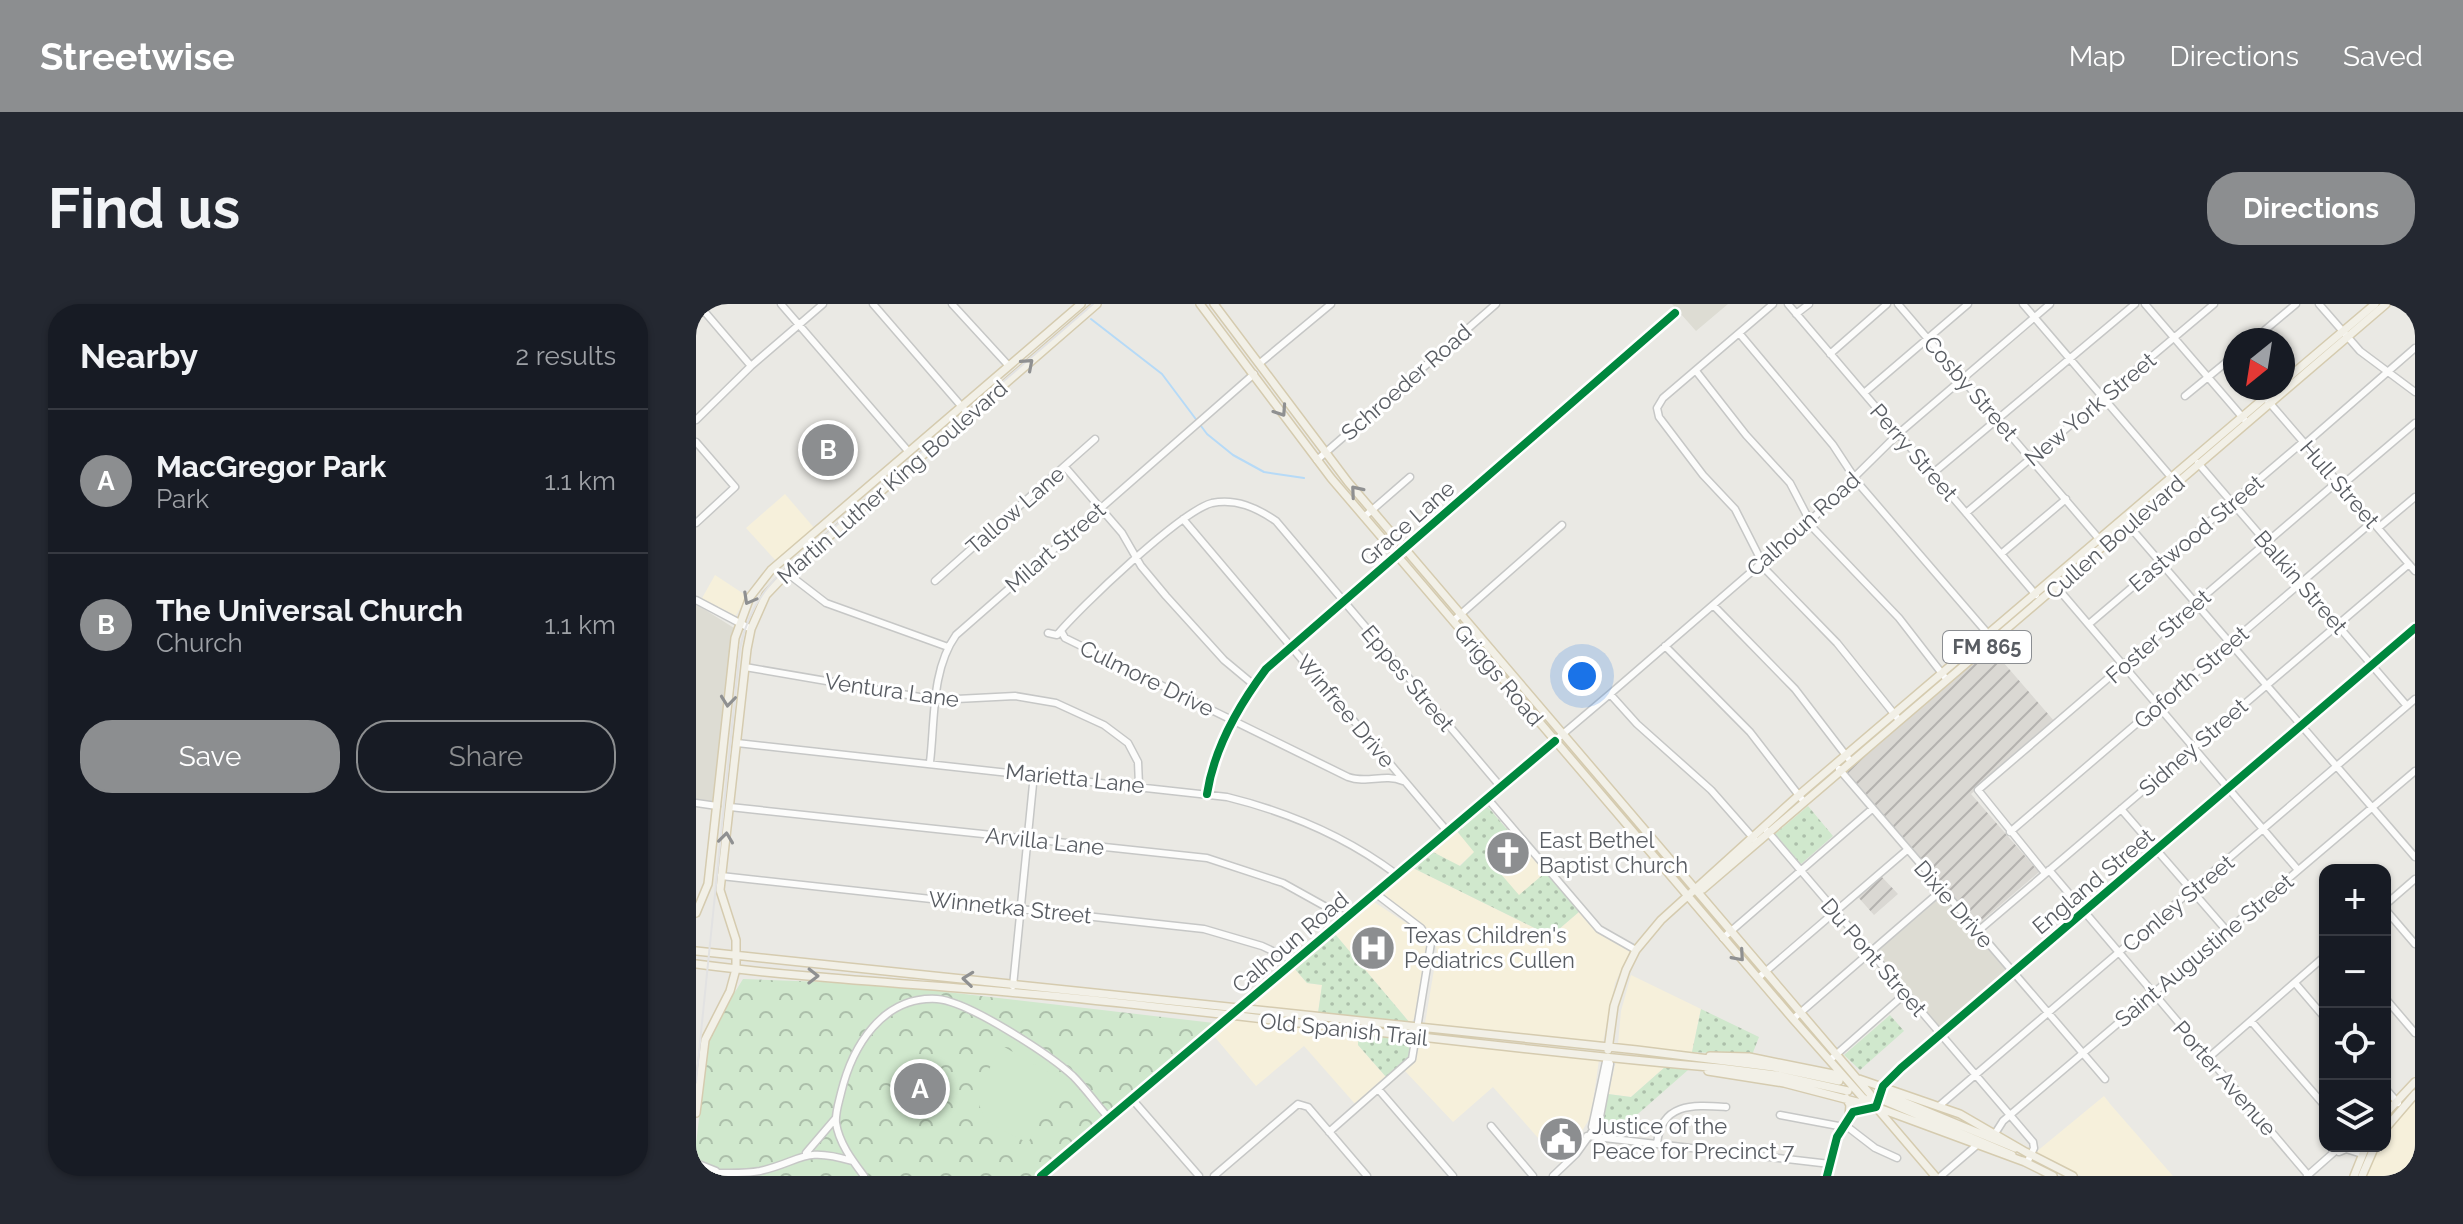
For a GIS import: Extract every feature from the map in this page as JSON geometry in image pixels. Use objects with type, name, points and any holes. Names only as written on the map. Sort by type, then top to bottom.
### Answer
[{"type":"main road","name":"Martin Luther King Boulevard","points":[[697,910],[708,884],[738,624],[750,597],[764,576],[1081,304]]},
{"type":"main road","name":"Martin Luther King Boulevard","points":[[696,1113],[705,1040],[730,991],[736,969],[734,934],[722,898],[721,876],[751,629],[766,595],[787,573],[1097,304]]},
{"type":"main road","name":"Griggs Road","points":[[1200,304],[1255,373],[1317,460],[1364,517],[1504,681],[1604,791],[1793,1019],[1822,1050],[1857,1079],[1876,1107]]},
{"type":"main road","name":"Griggs Road","points":[[1214,304],[1325,453],[1512,674],[1558,738]]},
{"type":"main road","name":"Cullen Boulevard","points":[[2295,376],[2375,304]]},
{"type":"main road","name":"Cullen Boulevard","points":[[2295,373],[2386,304]]},
{"type":"main road","name":"Cullen Boulevard","points":[[1607,1057],[1616,997],[1636,950],[1661,920],[1691,894],[1703,889],[1848,758],[2267,400]]},
{"type":"main road","points":[[1504,681],[1512,674]]},
{"type":"main road","name":"Griggs Road","points":[[1691,894],[1731,931],[1800,1012],[1833,1057],[1842,1078],[1876,1107],[1938,1176]]},
{"type":"main road","name":"Old Spanish Trail","points":[[696,951],[1240,1008],[1355,1029],[1485,1034],[1608,1047],[1690,1061]]},
{"type":"main road","name":"Old Spanish Trail","points":[[696,964],[1230,1015],[1356,1020],[1483,1044],[1607,1057],[1773,1067],[1842,1078]]},
{"type":"main road","points":[[1355,1029],[1356,1020]]},
{"type":"main road","points":[[1483,1044],[1485,1034]]},
{"type":"main road","points":[[1544,1050],[1546,1041]]},
{"type":"main road","points":[[1816,1069],[1823,1061],[1822,1050]]},
{"type":"main road","points":[[1690,1061],[1749,1057],[1816,1069],[1883,1086],[1939,1106],[1996,1132],[2073,1176]]},
{"type":"main road","points":[[1690,1061],[1847,1095],[2026,1163]]},
{"type":"main road","points":[[2391,1105],[2415,1082]]},
{"type":"main road","points":[[2391,1121],[2415,1094]]},
{"type":"main road","points":[[1847,1095],[1849,1117]]},
{"type":"main road","points":[[2030,1154],[1886,1098],[1965,1132],[2053,1176]]},
{"type":"main road","points":[[2354,1176],[2366,1152]]},
{"type":"main road","points":[[2362,1176],[2366,1152]]},
{"type":"street","points":[[698,304],[751,366]]},
{"type":"street","points":[[781,304],[908,451]]},
{"type":"street","points":[[696,420],[751,366],[823,304]]},
{"type":"street","points":[[873,304],[969,415]]},
{"type":"street","points":[[952,304],[1008,365]]},
{"type":"street","points":[[1260,363],[1331,304]]},
{"type":"street","name":"Schroeder Road","points":[[1317,460],[1496,304]]},
{"type":"street","points":[[1773,304],[1663,398],[1657,408],[1668,433],[1735,509],[1754,540],[1761,563],[1837,643],[1896,717]]},
{"type":"street","name":"Perry Street","points":[[1788,304],[2038,597]]},
{"type":"street","points":[[1796,314],[1809,304]]},
{"type":"street","points":[[1830,354],[1887,304]]},
{"type":"street","name":"Cosby Street","points":[[1898,304],[2103,542]]},
{"type":"street","points":[[1864,393],[1968,304]]},
{"type":"street","points":[[2023,304],[2174,481]]},
{"type":"street","name":"Calhoun Road","points":[[1041,1176],[1713,605],[1810,521],[1898,434],[2050,304]]},
{"type":"street","points":[[1932,474],[2135,304]]},
{"type":"street","points":[[2145,304],[2244,419]]},
{"type":"street","name":"New York Street","points":[[1966,513],[2214,304]]},
{"type":"street","points":[[2267,328],[2296,304]]},
{"type":"street","points":[[2319,304],[2344,335],[2415,392]]},
{"type":"street","name":"Grace Lane","points":[[1207,794],[1215,760],[1254,685],[1290,645],[1398,556],[1675,313]]},
{"type":"street","points":[[1739,333],[1833,445],[1855,478],[1991,638]]},
{"type":"street","name":"Eastwood Street","points":[[2089,624],[2415,348]]},
{"type":"street","points":[[2185,396],[2223,365]]},
{"type":"street","points":[[1696,371],[1746,435],[1790,483],[1810,521],[1833,550],[1899,618],[1944,677]]},
{"type":"street","name":"Milart Street","points":[[930,762],[940,671],[948,647],[964,627],[1255,373]]},
{"type":"street","name":"Hull Street","points":[[2267,400],[2415,571]]},
{"type":"street","name":"Foster Street","points":[[1978,790],[2267,542],[2415,423]]},
{"type":"street","name":"Tallow Lane","points":[[935,581],[1095,439]]},
{"type":"street","points":[[696,442],[735,487],[696,523]]},
{"type":"street","name":"Balkin Street","points":[[2197,461],[2407,706]]},
{"type":"street","points":[[1065,467],[1211,646],[1254,685]]},
{"type":"street","points":[[1364,517],[1410,477]]},
{"type":"street","points":[[2378,528],[2415,497]]},
{"type":"street","points":[[2001,554],[2066,499]]},
{"type":"street","name":"Eppes Street","points":[[1183,519],[1201,507],[1229,502],[1253,507],[1267,515],[1500,786]]},
{"type":"street","points":[[1061,631],[1065,623],[1183,519]]},
{"type":"street","name":"Winfree Drive","points":[[1183,519],[1447,831]]},
{"type":"street","points":[[2126,522],[2415,857]]},
{"type":"street","name":"Goforth Street","points":[[2010,832],[2372,522]]},
{"type":"street","points":[[1453,621],[1562,525]]},
{"type":"street","name":"Sidney Street","points":[[1978,931],[2409,564]]},
{"type":"street","points":[[787,573],[826,603],[948,647]]},
{"type":"street","points":[[2053,584],[2298,870]]},
{"type":"street","points":[[696,600],[751,629]]},
{"type":"street","points":[[1713,605],[1795,689],[1848,758]]},
{"type":"street","name":"England Street","points":[[1876,1107],[1883,1086],[1940,1034],[2415,628]]},
{"type":"street","name":"Culmore Drive","points":[[1048,633],[1053,637],[1061,631],[1065,638],[1348,777],[1366,781],[1383,777],[1406,783]]},
{"type":"street","points":[[1665,646],[1743,724],[1802,799]]},
{"type":"street","name":"Ventura Lane","points":[[745,667],[937,700],[1015,696],[1041,699],[1071,709],[1117,733],[1128,743],[1138,762],[1139,785]]},
{"type":"street","points":[[1610,694],[1637,724],[1702,780],[1754,840]]},
{"type":"street","name":"Conley Street","points":[[1939,1106],[2415,699]]},
{"type":"street","name":"Marietta Lane","points":[[737,743],[1207,794],[1251,803],[1301,820],[1344,840],[1396,874]]},
{"type":"street","points":[[1383,777],[1388,761]]},
{"type":"street","name":"Dixie Drive","points":[[1838,768],[2105,1079]]},
{"type":"street","name":"Saint Augustine Street","points":[[1996,1132],[2011,1115],[2415,771]]},
{"type":"street","points":[[1012,993],[1034,774]]},
{"type":"street","name":"Porter Avenue","points":[[1978,790],[2010,832],[2085,911],[2308,1175]]},
{"type":"street","points":[[1487,798],[1599,929],[1636,950]]},
{"type":"street","points":[[696,803],[717,806]]},
{"type":"street","name":"Arvilla Lane","points":[[730,807],[1184,855],[1235,865],[1297,889],[1346,918]]},
{"type":"street","points":[[1723,938],[1872,809]]},
{"type":"street","points":[[2121,809],[2227,931]]},
{"type":"street","name":"Du Pont Street","points":[[1766,830],[2011,1115],[2034,1144],[2030,1154]]},
{"type":"street","points":[[1758,978],[1907,850]]},
{"type":"street","name":"Winnetka Street","points":[[721,876],[1204,929],[1249,941],[1294,961]]},
{"type":"street","points":[[2391,901],[2415,879]]},
{"type":"street","points":[[1793,1019],[1942,890]]},
{"type":"street","points":[[1329,1132],[1409,1063],[1417,1031],[1431,943],[1421,928],[1375,893]]},
{"type":"street","points":[[2391,914],[2415,944]]},
{"type":"street","points":[[2207,1059],[2319,961]]},
{"type":"street","points":[[2295,983],[2319,1011]]},
{"type":"street","points":[[1833,1057],[1906,993]]},
{"type":"street","points":[[696,1173],[763,1170],[806,1153],[835,1119],[848,1069],[874,1025],[898,1007],[937,999],[968,1008],[1052,1060],[1077,1080],[1109,1118]]},
{"type":"street","points":[[2391,1005],[2415,1033]]},
{"type":"street","points":[[2251,1021],[2319,1099]]},
{"type":"street","name":"Cullen Boulevard","points":[[1553,1176],[1599,1122],[1610,1064],[1607,1057]]},
{"type":"street","points":[[1379,1090],[1453,1176]]},
{"type":"street","points":[[2391,1095],[2401,1107]]},
{"type":"street","points":[[1132,1099],[1199,1176]]},
{"type":"street","points":[[1214,1176],[1298,1104],[1308,1107],[1367,1176]]},
{"type":"street","points":[[1657,1144],[1660,1127],[1679,1108],[1692,1104],[1726,1107]]},
{"type":"street","points":[[1827,1176],[1843,1126],[1849,1117],[1863,1107],[1876,1107]]},
{"type":"street","points":[[1780,1115],[1843,1126],[1897,1158]]},
{"type":"street","points":[[835,1119],[853,1161],[864,1176]]},
{"type":"street","points":[[1491,1126],[1533,1176]]},
{"type":"street","points":[[1587,1136],[1830,1164]]},
{"type":"street","points":[[1938,1176],[1977,1145]]},
{"type":"street","points":[[2308,1175],[2334,1152]]},
{"type":"street","points":[[2329,1157],[2340,1152]]},
{"type":"street","points":[[806,1153],[853,1161]]},
{"type":"street","points":[[2026,1163],[2030,1154]]},
{"type":"street","points":[[696,1163],[719,1172]]},
{"type":"shaded area","points":[[1672,304],[1728,304],[1696,331]]},
{"type":"shaded area","points":[[785,494],[815,529],[776,561],[746,528]]},
{"type":"shaded area","points":[[715,575],[747,596],[735,617],[701,600]]},
{"type":"shaded area","points":[[696,604],[734,628],[715,799],[710,803],[696,800]]},
{"type":"shaded area","points":[[1990,647],[2055,722],[1971,794],[2039,872],[1976,926],[1844,772]]},
{"type":"shaded area","points":[[1456,830],[1475,852],[1459,866],[1431,851]]},
{"type":"shaded area","points":[[1512,835],[1546,872],[1519,896],[1487,858]]},
{"type":"shaded area","points":[[1411,867],[1551,936],[1580,911],[1602,934],[1631,949],[1615,983],[1603,1042],[1425,1023],[1437,952],[1435,940],[1384,895]]},
{"type":"shaded area","points":[[1881,876],[1898,894],[1874,915],[1858,897]]},
{"type":"shaded area","points":[[1943,895],[2008,972],[1941,1029],[1876,952]]},
{"type":"shaded area","points":[[1374,902],[1423,934],[1428,944],[1415,1018],[1410,1023],[1335,934]]},
{"type":"shaded area","points":[[1294,968],[1307,983],[1322,985],[1318,1013],[1256,1006],[1256,1000]]},
{"type":"shaded area","points":[[1631,975],[1701,1009],[1692,1052],[1618,1044],[1621,1011]]},
{"type":"shaded area","points":[[1235,1020],[1358,1034],[1358,1045],[1387,1078],[1356,1105],[1304,1046],[1256,1086],[1214,1036]]},
{"type":"shaded area","points":[[1423,1041],[1599,1060],[1591,1116],[1561,1164],[1493,1087],[1453,1122],[1405,1071]]},
{"type":"shaded area","points":[[1616,1061],[1665,1067],[1631,1097],[1608,1094]]},
{"type":"shaded area","points":[[2104,1096],[2173,1176],[2081,1176],[2036,1152]]},
{"type":"shaded area","points":[[2415,1096],[2415,1176],[2365,1176],[2375,1152],[2391,1152],[2391,1125]]},
{"type":"green space","points":[[1487,806],[1512,835],[1487,858],[1519,895],[1546,872],[1580,911],[1551,936],[1411,867],[1431,851],[1460,866],[1474,852],[1456,830]]},
{"type":"green space","points":[[1808,806],[1833,836],[1801,864],[1775,834]]},
{"type":"green space","points":[[1335,934],[1410,1023],[1318,1013],[1322,985],[1307,983],[1294,968]]},
{"type":"green space","points":[[743,979],[878,984],[1214,1023],[1035,1176],[696,1176],[696,1144],[708,1043]]},
{"type":"green space","points":[[1701,1009],[1759,1037],[1752,1055],[1692,1052]]},
{"type":"green space","points":[[1890,1015],[1904,1031],[1860,1070],[1844,1055]]},
{"type":"green space","points":[[1358,1034],[1412,1040],[1411,1054],[1387,1078],[1358,1045]]},
{"type":"green space","points":[[1001,1045],[1056,1077],[1059,1083],[1028,1143],[985,1121],[976,1096]]},
{"type":"green space","points":[[1665,1067],[1688,1070],[1623,1127],[1601,1123],[1608,1094],[1631,1097]]},
{"type":"waterway","points":[[1091,319],[1162,374],[1207,434],[1233,455],[1264,472],[1304,478]]},
{"type":"tram line","points":[[696,1082],[740,648],[754,607],[781,573],[1093,304]]},
{"type":"cycle path","points":[[1207,794],[1215,760],[1229,728],[1266,669],[1675,313]]},
{"type":"cycle path","points":[[1827,1176],[1837,1137],[1853,1112],[1876,1107],[1883,1086],[1901,1068],[2415,628]]},
{"type":"cycle path","points":[[1041,1176],[1555,741]]},
{"type":"place","name":"The Universal Church","points":[[828,450]]},
{"type":"place","name":"East Bethel Baptist Church","points":[[1508,853]]},
{"type":"place","name":"Texas Children's Pediatrics Cullen","points":[[1373,948]]},
{"type":"place","name":"MacGregor Park","points":[[920,1089]]},
{"type":"place","name":"Justice of the Peace for Precinct 7","points":[[1561,1139]]}]
